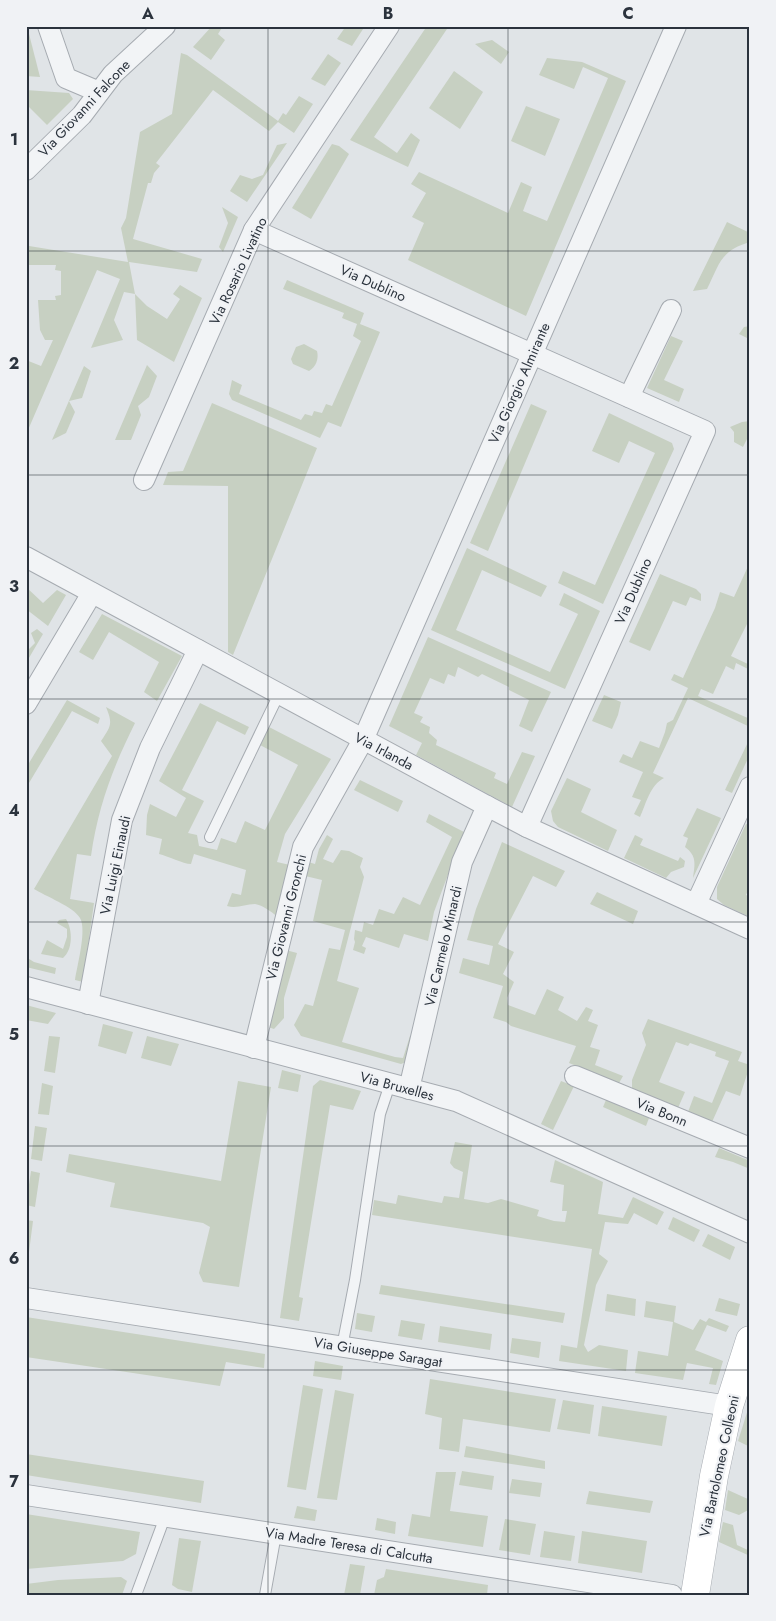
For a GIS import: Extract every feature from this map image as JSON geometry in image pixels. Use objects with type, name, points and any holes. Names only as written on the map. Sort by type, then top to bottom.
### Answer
[{"type":"main road","name":"Via Bartolomeo Colleoni","points":[[695,1595],[714,1476],[730,1406],[750,1340]]},
{"type":"street","points":[[48,26],[66,78],[99,92]]},
{"type":"street","name":"Via Giovanni Falcone","points":[[26,170],[82,115],[113,74],[165,26]]},
{"type":"street","name":"Via Rosario Livatino","points":[[144,480],[254,230],[389,26]]},
{"type":"street","name":"Via Giorgio Almirante","points":[[363,740],[676,26]]},
{"type":"street","name":"Via Dublino","points":[[254,230],[705,431],[527,827]]},
{"type":"street","points":[[629,397],[671,310]]},
{"type":"street","name":"Via Irlanda","points":[[26,557],[527,827],[750,929]]},
{"type":"street","points":[[26,704],[92,593]]},
{"type":"street","name":"Via Luigi Einaudi","points":[[88,1004],[122,820],[150,748],[198,650]]},
{"type":"street","name":"Via Giovanni Gronchi","points":[[254,1048],[302,848],[363,740]]},
{"type":"street","points":[[696,904],[750,787]]},
{"type":"street","name":"Via Carmelo Minardi","points":[[400,1086],[462,862],[487,806]]},
{"type":"street","name":"Via Bruxelles","points":[[26,987],[456,1101],[750,1233]]},
{"type":"street","name":"Via Bonn","points":[[575,1076],[750,1148]]},
{"type":"street","name":"Via Giuseppe Saragat","points":[[26,1298],[730,1406]]},
{"type":"street","name":"Via Madre Teresa di Calcutta","points":[[26,1496],[672,1595]]},
{"type":"lane","points":[[210,837],[279,694]]},
{"type":"lane","points":[[342,1347],[355,1280],[380,1114],[400,1086]]},
{"type":"lane","points":[[136,1595],[165,1517]]},
{"type":"lane","points":[[265,1595],[276,1534]]},
{"type":"green space","points":[[27,26],[40,77],[26,76]]},
{"type":"green space","points":[[212,26],[223,26],[218,34],[225,40],[211,60],[193,47]]},
{"type":"green space","points":[[346,26],[365,26],[352,46],[337,39]]},
{"type":"green space","points":[[427,26],[449,26],[374,137],[397,153],[411,133],[420,140],[408,167],[350,140]]},
{"type":"green space","points":[[492,40],[509,52],[501,64],[475,44]]},
{"type":"green space","points":[[181,53],[187,55],[278,121],[283,113],[286,115],[299,96],[313,104],[294,133],[278,122],[269,131],[213,90],[156,163],[160,166],[154,173],[151,183],[148,183],[133,239],[202,259],[197,272],[129,262],[135,294],[124,292],[114,320],[123,340],[91,348],[120,279],[97,270],[28,430],[26,430],[26,373],[28,368],[26,367],[26,360],[41,366],[53,340],[45,340],[40,330],[38,300],[56,300],[55,296],[61,295],[61,271],[55,270],[56,265],[29,265],[29,246],[128,262],[121,228],[126,218],[140,132],[172,114]]},
{"type":"green space","points":[[328,54],[341,63],[325,86],[311,79]]},
{"type":"green space","points":[[547,58],[582,62],[626,81],[526,316],[408,260],[424,223],[412,217],[426,193],[411,184],[419,172],[508,213],[521,182],[532,187],[523,211],[547,221],[608,78],[583,67],[574,89],[539,75]]},
{"type":"green space","points":[[454,71],[483,92],[460,129],[429,108]]},
{"type":"green space","points":[[26,90],[69,93],[73,99],[47,125],[26,104]]},
{"type":"green space","points":[[526,106],[560,119],[545,156],[511,141]]},
{"type":"green space","points":[[287,143],[247,202],[230,191],[240,175],[252,179],[263,175],[277,145]]},
{"type":"green space","points":[[332,144],[339,146],[349,154],[311,219],[292,208]]},
{"type":"green space","points":[[222,207],[238,217],[223,252],[219,247],[228,223]]},
{"type":"green space","points":[[727,222],[750,233],[750,242],[732,249],[722,259],[707,289],[693,291]]},
{"type":"green space","points":[[287,280],[364,313],[360,324],[380,332],[341,427],[328,422],[320,438],[232,400],[229,394],[232,380],[242,385],[239,394],[301,420],[305,414],[312,416],[314,411],[322,413],[326,404],[332,406],[361,341],[353,336],[357,324],[342,318],[344,313],[283,289]]},
{"type":"green space","points":[[180,285],[202,298],[174,362],[137,340],[135,294],[147,306],[167,319],[180,299],[173,294]]},
{"type":"green space","points":[[750,326],[750,346],[747,345],[749,339],[739,334],[744,327]]},
{"type":"green space","points":[[671,336],[683,341],[664,380],[684,389],[679,402],[647,388]]},
{"type":"green space","points":[[304,344],[317,351],[318,357],[316,362],[309,371],[293,364],[291,359],[296,347]]},
{"type":"green space","points":[[147,365],[157,376],[149,397],[138,406],[141,415],[131,440],[115,440]]},
{"type":"green space","points":[[84,366],[91,371],[82,398],[69,401],[75,412],[66,433],[52,440]]},
{"type":"green space","points":[[212,403],[317,448],[233,655],[228,652],[228,486],[163,485],[168,472],[183,471]]},
{"type":"green space","points":[[531,404],[547,411],[488,551],[470,543]]},
{"type":"green space","points":[[609,413],[672,443],[674,449],[603,604],[558,583],[563,571],[595,585],[655,453],[629,441],[619,463],[592,451]]},
{"type":"green space","points":[[750,421],[750,438],[747,439],[743,447],[734,442],[734,432],[730,427]]},
{"type":"green space","points":[[467,548],[547,586],[541,597],[482,570],[456,630],[550,672],[578,614],[559,605],[564,593],[600,611],[565,689],[431,630]]},
{"type":"green space","points":[[750,562],[750,618],[731,656],[750,665],[750,670],[736,663],[734,670],[726,666],[713,694],[701,689],[698,696],[750,719],[750,727],[688,698],[653,773],[664,778],[655,785],[640,817],[634,814],[641,800],[632,797],[643,772],[619,762],[623,754],[632,758],[640,741],[659,748],[667,723],[673,720],[688,688],[671,680],[674,674],[683,678],[715,608],[720,592],[734,597]]},
{"type":"green space","points":[[660,574],[696,589],[701,594],[701,601],[690,597],[686,606],[673,601],[650,651],[629,642]]},
{"type":"green space","points":[[26,587],[43,603],[57,590],[66,595],[48,626],[26,609]]},
{"type":"green space","points":[[102,614],[182,656],[157,701],[144,692],[159,662],[109,632],[93,660],[79,652]]},
{"type":"green space","points":[[37,629],[43,634],[26,663],[26,652],[35,643],[31,633]]},
{"type":"green space","points":[[428,637],[551,692],[532,732],[519,726],[529,700],[509,690],[509,687],[482,674],[478,677],[458,667],[455,677],[448,674],[444,684],[430,678],[414,713],[423,717],[420,722],[430,727],[429,733],[437,740],[436,745],[496,773],[494,778],[507,784],[522,752],[535,756],[512,807],[416,755],[422,743],[389,726]]},
{"type":"green space","points":[[604,695],[621,702],[612,729],[592,721]]},
{"type":"green space","points":[[67,700],[100,718],[98,724],[72,711],[26,788],[26,768]]},
{"type":"green space","points":[[200,703],[249,727],[245,735],[217,721],[182,790],[204,801],[188,833],[197,835],[199,846],[217,850],[221,838],[236,843],[245,821],[265,830],[298,765],[260,745],[269,727],[331,759],[285,834],[277,862],[290,865],[277,916],[264,907],[255,904],[227,906],[232,893],[241,895],[246,870],[194,854],[191,864],[188,864],[159,854],[162,839],[146,835],[147,815],[150,804],[176,817],[186,798],[159,781]]},
{"type":"green space","points":[[106,707],[135,723],[107,788],[91,856],[77,854],[70,899],[94,903],[83,982],[75,980],[82,939],[80,918],[66,906],[34,889],[112,756],[101,741],[110,725],[110,717]]},
{"type":"green space","points":[[750,738],[750,754],[732,793],[725,790]]},
{"type":"green space","points":[[567,778],[591,789],[581,812],[617,830],[608,851],[558,827],[553,821],[551,811]]},
{"type":"green space","points":[[360,780],[403,801],[398,812],[354,790]]},
{"type":"green space","points":[[697,808],[721,818],[693,878],[694,861],[692,854],[685,847],[688,838],[683,836]]},
{"type":"green space","points":[[429,814],[464,832],[434,912],[428,941],[404,934],[399,948],[366,937],[362,946],[366,948],[364,954],[353,950],[355,930],[362,932],[364,922],[373,925],[379,909],[394,914],[403,897],[420,905],[452,837],[426,822]]},
{"type":"green space","points":[[746,824],[750,825],[750,886],[746,895],[750,897],[750,917],[724,905],[717,899],[717,887]]},
{"type":"green space","points":[[327,835],[333,839],[323,859],[333,863],[341,850],[349,851],[363,858],[360,867],[364,877],[337,981],[359,988],[342,1042],[403,1058],[410,1036],[415,1038],[406,1062],[401,1064],[301,1036],[294,1025],[305,1004],[313,1006],[329,948],[340,950],[345,930],[313,921],[322,880],[301,875],[305,861],[315,864],[319,849]]},
{"type":"green space","points":[[635,835],[643,839],[640,845],[678,861],[680,857],[685,861],[684,867],[671,872],[666,878],[624,858]]},
{"type":"green space","points":[[502,842],[565,871],[556,887],[533,876],[498,944],[514,952],[503,974],[514,982],[507,998],[508,1005],[535,1015],[547,989],[564,997],[558,1010],[577,1021],[586,1007],[593,1010],[588,1021],[598,1025],[590,1047],[600,1050],[595,1065],[623,1076],[619,1083],[569,1063],[576,1046],[511,1026],[506,1022],[493,1018],[503,986],[459,973],[463,958],[489,965],[493,946],[467,940],[476,909]]},
{"type":"green space","points":[[597,892],[638,911],[633,924],[590,904]]},
{"type":"green space","points":[[66,919],[71,934],[69,950],[63,958],[41,954],[47,940],[63,949],[67,937],[67,929],[57,923],[59,920]]},
{"type":"green space","points":[[282,949],[297,953],[284,998],[284,1018],[274,1029],[262,1025]]},
{"type":"green space","points":[[26,957],[34,962],[56,968],[55,974],[26,967]]},
{"type":"green space","points":[[26,1005],[56,1013],[48,1024],[26,1020]]},
{"type":"green space","points":[[648,1019],[742,1052],[738,1061],[750,1065],[740,1096],[726,1091],[712,1122],[688,1112],[694,1096],[712,1103],[729,1061],[715,1056],[716,1052],[690,1043],[688,1046],[676,1042],[659,1082],[685,1092],[678,1108],[632,1089],[632,1080],[646,1045],[642,1033]]},
{"type":"green space","points":[[103,1024],[133,1032],[126,1054],[98,1046]]},
{"type":"green space","points":[[49,1036],[60,1037],[55,1073],[44,1071]]},
{"type":"green space","points":[[147,1036],[179,1044],[171,1066],[141,1058]]},
{"type":"green space","points":[[282,1070],[301,1075],[298,1092],[278,1088]]},
{"type":"green space","points":[[320,1080],[361,1091],[353,1110],[330,1105],[299,1297],[303,1298],[299,1321],[280,1318],[313,1086]]},
{"type":"green space","points":[[238,1081],[271,1087],[239,1287],[203,1282],[199,1273],[210,1227],[203,1223],[110,1207],[115,1183],[66,1172],[69,1154],[221,1181]]},
{"type":"green space","points":[[561,1081],[574,1086],[553,1130],[541,1124]]},
{"type":"green space","points":[[42,1083],[53,1086],[49,1115],[38,1114]]},
{"type":"green space","points":[[606,1100],[649,1118],[646,1126],[603,1107]]},
{"type":"green space","points":[[35,1126],[47,1128],[42,1161],[31,1159]]},
{"type":"green space","points":[[455,1142],[472,1145],[464,1199],[488,1203],[501,1199],[539,1210],[537,1216],[565,1222],[567,1211],[562,1211],[564,1185],[550,1182],[555,1160],[603,1182],[598,1214],[623,1218],[633,1197],[664,1212],[657,1225],[634,1213],[628,1224],[605,1222],[599,1254],[608,1261],[596,1285],[584,1345],[588,1352],[599,1345],[628,1350],[626,1371],[559,1361],[561,1345],[577,1348],[592,1249],[372,1215],[374,1200],[396,1204],[398,1195],[442,1203],[444,1196],[459,1198],[463,1172],[454,1168],[450,1163]]},
{"type":"green space","points":[[719,1148],[750,1161],[750,1169],[715,1157]]},
{"type":"green space","points":[[31,1171],[40,1173],[35,1207],[26,1205]]},
{"type":"green space","points":[[673,1217],[700,1230],[694,1242],[668,1229]]},
{"type":"green space","points":[[26,1220],[33,1221],[29,1252],[26,1252]]},
{"type":"green space","points":[[708,1234],[735,1247],[730,1260],[702,1246]]},
{"type":"green space","points":[[381,1285],[565,1313],[563,1323],[379,1294]]},
{"type":"green space","points":[[607,1294],[636,1299],[635,1316],[605,1311]]},
{"type":"green space","points":[[719,1298],[740,1304],[737,1316],[715,1311]]},
{"type":"green space","points":[[646,1301],[676,1306],[674,1322],[693,1330],[700,1319],[706,1322],[709,1318],[729,1326],[726,1332],[707,1325],[695,1350],[723,1361],[716,1385],[709,1384],[713,1368],[687,1363],[683,1380],[635,1373],[638,1351],[668,1356],[673,1322],[644,1317]]},
{"type":"green space","points":[[357,1313],[375,1316],[372,1332],[355,1329]]},
{"type":"green space","points":[[26,1317],[265,1354],[264,1368],[226,1362],[220,1386],[26,1357]]},
{"type":"green space","points":[[401,1320],[425,1324],[422,1340],[398,1336]]},
{"type":"green space","points":[[440,1326],[492,1334],[490,1350],[438,1342]]},
{"type":"green space","points":[[512,1338],[541,1342],[539,1358],[510,1353]]},
{"type":"green space","points":[[315,1361],[343,1366],[341,1380],[313,1376]]},
{"type":"green space","points":[[430,1379],[556,1399],[550,1432],[463,1419],[459,1452],[439,1449],[442,1418],[425,1414]]},
{"type":"green space","points":[[303,1385],[323,1389],[306,1490],[287,1487]]},
{"type":"green space","points":[[335,1390],[354,1394],[337,1500],[317,1498]]},
{"type":"green space","points":[[563,1400],[594,1405],[590,1434],[557,1429]]},
{"type":"green space","points":[[750,1403],[750,1447],[738,1441]]},
{"type":"green space","points":[[602,1406],[667,1416],[662,1446],[598,1436]]},
{"type":"green space","points":[[466,1446],[545,1461],[545,1469],[464,1457]]},
{"type":"green space","points":[[26,1454],[204,1481],[201,1503],[26,1475]]},
{"type":"green space","points":[[462,1471],[494,1476],[492,1490],[459,1485]]},
{"type":"green space","points":[[436,1472],[456,1472],[450,1511],[488,1516],[483,1547],[408,1536],[412,1514],[430,1517]]},
{"type":"green space","points":[[512,1479],[542,1483],[540,1497],[509,1493]]},
{"type":"green space","points":[[728,1490],[750,1500],[750,1509],[739,1515],[725,1510]]},
{"type":"green space","points":[[589,1491],[653,1501],[650,1513],[586,1504]]},
{"type":"green space","points":[[297,1506],[317,1510],[315,1521],[294,1518]]},
{"type":"green space","points":[[26,1514],[140,1532],[136,1554],[123,1561],[26,1569]]},
{"type":"green space","points":[[377,1518],[396,1522],[395,1534],[375,1530]]},
{"type":"green space","points":[[505,1519],[536,1524],[530,1555],[499,1550]]},
{"type":"green space","points":[[723,1522],[733,1525],[737,1545],[750,1551],[750,1556],[719,1542]]},
{"type":"green space","points":[[544,1531],[575,1536],[571,1561],[540,1557]]},
{"type":"green space","points":[[582,1531],[647,1541],[642,1573],[578,1563]]},
{"type":"green space","points":[[179,1538],[201,1541],[192,1592],[178,1589],[172,1585]]},
{"type":"green space","points":[[350,1564],[365,1566],[360,1595],[344,1595]]},
{"type":"green space","points":[[386,1569],[488,1585],[487,1595],[374,1595],[377,1580],[384,1577]]},
{"type":"green space","points":[[121,1577],[127,1581],[122,1595],[26,1595],[26,1584],[58,1580]]}]
